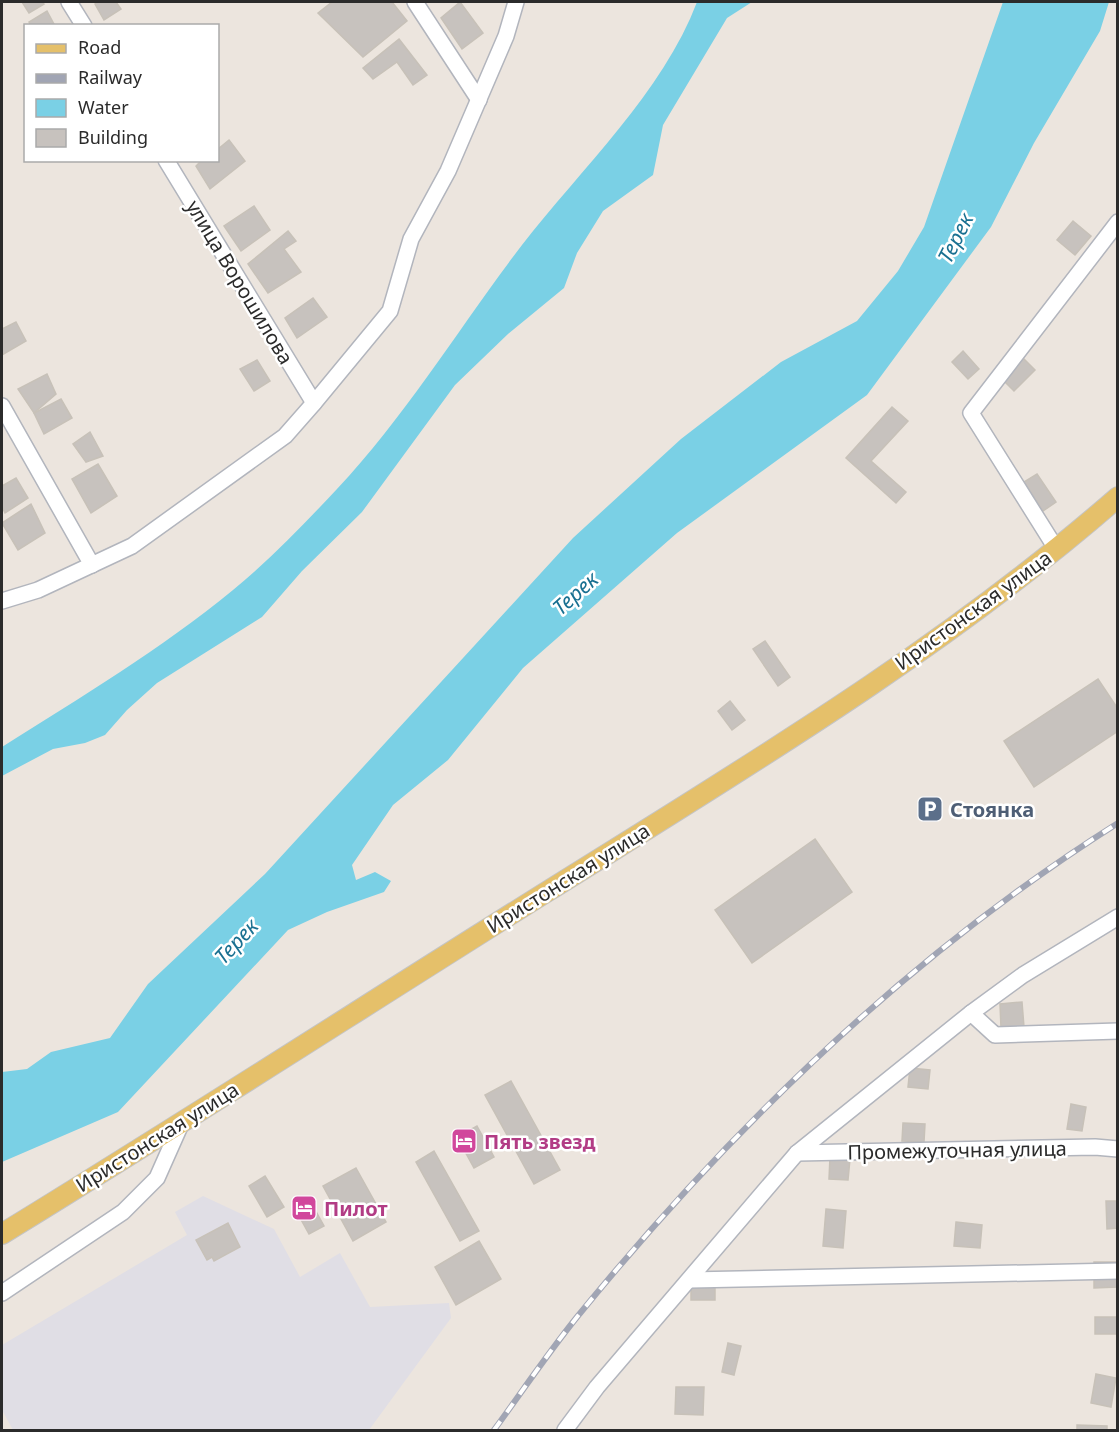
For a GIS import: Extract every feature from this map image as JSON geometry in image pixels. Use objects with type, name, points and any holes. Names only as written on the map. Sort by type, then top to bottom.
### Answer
[{"type":"main road","name":"Иристонская улица","points":[[2,1234],[181,1124],[282,1057],[770,752],[975,611],[1057,550],[1118,497]]},
{"type":"street","points":[[69,2],[83,24]]},
{"type":"street","points":[[415,2],[479,100]]},
{"type":"street","points":[[2,601],[38,590],[132,546],[285,436],[314,403],[390,310],[411,239],[448,171],[506,36],[516,2]]},
{"type":"street","name":"улица Ворошилова","points":[[167,162],[314,403]]},
{"type":"street","points":[[1057,550],[971,413],[1118,222]]},
{"type":"street","points":[[2,406],[92,565]]},
{"type":"street","points":[[565,1431],[597,1387],[797,1153],[971,1013],[1023,975],[1118,917]]},
{"type":"street","points":[[971,1013],[995,1035],[1118,1031]]},
{"type":"street","points":[[2,1293],[123,1212],[158,1178],[181,1124]]},
{"type":"street","name":"Промежуточная улица","points":[[797,1153],[1095,1147],[1118,1149]]},
{"type":"street","points":[[690,1280],[1118,1271]]},
{"type":"shaded area","points":[[203,1196],[274,1229],[300,1277],[340,1253],[370,1307],[449,1303],[451,1318],[369,1430],[13,1430],[2,1410],[2,1345],[187,1235],[175,1212]]},
{"type":"water","points":[[697,2],[752,2],[727,18],[663,125],[653,175],[603,211],[577,253],[564,288],[508,334],[455,385],[362,512],[302,571],[262,617],[157,683],[127,710],[105,735],[85,743],[53,749],[2,776],[2,747],[120,672],[206,612],[260,566],[337,489],[410,400],[522,245],[642,98],[664,67]]},
{"type":"water","name":"Терек","points":[[1003,2],[1109,2],[1100,31],[1034,143],[991,227],[867,395],[677,533],[523,668],[448,760],[393,805],[352,865],[356,880],[375,872],[391,881],[384,892],[327,912],[288,930],[118,1112],[2,1162],[2,1072],[27,1069],[51,1052],[110,1038],[148,984],[265,874],[573,538],[681,439],[781,362],[857,321],[898,271],[924,227]]},
{"type":"building","points":[[22,2],[42,2],[44,4],[29,13]]},
{"type":"building","points":[[116,2],[121,9],[104,20],[95,4]]},
{"type":"building","points":[[332,2],[392,2],[407,21],[363,57],[318,13]]},
{"type":"building","points":[[460,2],[483,33],[462,49],[441,18]]},
{"type":"building","points":[[47,11],[54,24],[30,24],[29,22]]},
{"type":"building","points":[[399,39],[427,75],[413,85],[397,62],[373,79],[363,68]]},
{"type":"building","points":[[229,140],[245,161],[210,189],[196,166],[200,162],[219,162],[219,148]]},
{"type":"building","points":[[254,206],[270,230],[241,251],[224,226]]},
{"type":"building","points":[[1073,221],[1091,236],[1075,255],[1057,240]]},
{"type":"building","points":[[288,231],[296,241],[284,249],[301,272],[268,293],[248,264]]},
{"type":"building","points":[[313,298],[327,317],[297,338],[285,318]]},
{"type":"building","points":[[16,322],[26,341],[2,355],[2,329]]},
{"type":"building","points":[[963,351],[979,369],[968,379],[952,362]]},
{"type":"building","points":[[1022,357],[1035,370],[1014,391],[1001,378]]},
{"type":"building","points":[[257,360],[270,381],[254,391],[240,369]]},
{"type":"building","points":[[47,374],[56,394],[34,413],[18,389]]},
{"type":"building","points":[[61,399],[72,418],[44,434],[34,413]]},
{"type":"building","points":[[892,407],[908,421],[871,461],[906,492],[896,503],[846,458]]},
{"type":"building","points":[[90,432],[103,456],[86,462],[73,444]]},
{"type":"building","points":[[98,464],[117,496],[91,513],[72,479]]},
{"type":"building","points":[[1037,474],[1056,502],[1043,511],[1024,482]]},
{"type":"building","points":[[16,478],[28,498],[5,513],[2,507],[2,486]]},
{"type":"building","points":[[31,504],[45,533],[18,550],[2,523]]},
{"type":"building","points":[[765,641],[790,677],[778,686],[753,649]]},
{"type":"building","points":[[1098,679],[1118,709],[1118,731],[1034,787],[1004,741]]},
{"type":"building","points":[[730,701],[745,720],[732,730],[718,711]]},
{"type":"building","points":[[815,839],[852,892],[752,963],[715,910]]},
{"type":"building","points":[[1022,1002],[1024,1027],[1001,1028],[1000,1004]]},
{"type":"building","points":[[910,1068],[930,1070],[928,1089],[908,1087]]},
{"type":"building","points":[[511,1081],[560,1170],[534,1184],[485,1095]]},
{"type":"building","points":[[1071,1104],[1086,1107],[1082,1131],[1067,1129]]},
{"type":"building","points":[[903,1123],[925,1124],[924,1142],[902,1141]]},
{"type":"building","points":[[477,1126],[494,1157],[474,1168],[457,1137]]},
{"type":"building","points":[[434,1151],[479,1231],[460,1241],[416,1162]]},
{"type":"building","points":[[830,1157],[850,1159],[848,1180],[829,1179]]},
{"type":"building","points":[[356,1168],[386,1222],[353,1241],[323,1186]]},
{"type":"building","points":[[265,1176],[284,1207],[267,1217],[249,1186]]},
{"type":"building","points":[[308,1197],[324,1226],[309,1234],[293,1205]]},
{"type":"building","points":[[1106,1201],[1118,1201],[1118,1228],[1107,1229]]},
{"type":"building","points":[[826,1209],[846,1211],[843,1248],[823,1246]]},
{"type":"building","points":[[956,1222],[982,1225],[980,1248],[954,1246]]},
{"type":"building","points":[[228,1223],[240,1247],[214,1261],[212,1257],[207,1260],[196,1240]]},
{"type":"building","points":[[479,1241],[501,1279],[456,1305],[435,1267]]},
{"type":"building","points":[[1094,1262],[1118,1262],[1118,1287],[1094,1288]]},
{"type":"building","points":[[691,1281],[715,1281],[715,1300],[691,1300]]},
{"type":"building","points":[[1095,1317],[1118,1317],[1118,1334],[1095,1334]]},
{"type":"building","points":[[728,1343],[741,1346],[734,1375],[722,1372]]},
{"type":"building","points":[[1096,1374],[1116,1378],[1111,1407],[1091,1403]]},
{"type":"building","points":[[676,1387],[704,1387],[703,1415],[675,1414]]},
{"type":"building","points":[[1077,1425],[1107,1426],[1107,1430],[1077,1430]]},
{"type":"railway","points":[[494,1430],[577,1317],[697,1178],[761,1112],[827,1048],[967,929],[1041,874],[1118,823]]},
{"type":"place","name":"Стоянка","points":[[930,809]]},
{"type":"place","name":"Пять звезд","points":[[464,1141]]},
{"type":"place","name":"Пилот","points":[[304,1208]]}]
